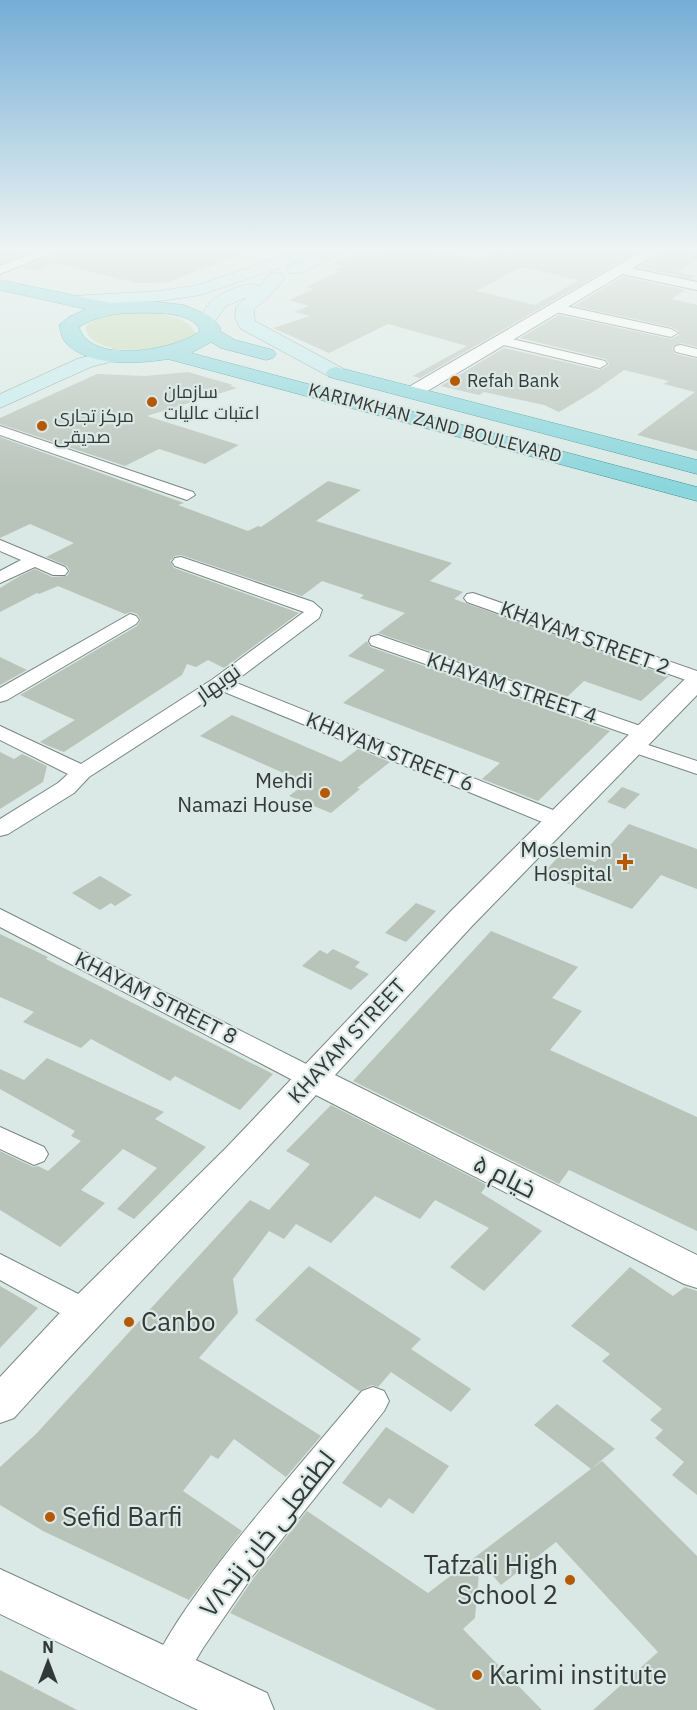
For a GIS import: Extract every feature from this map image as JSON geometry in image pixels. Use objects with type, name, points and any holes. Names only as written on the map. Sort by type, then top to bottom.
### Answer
[{"type":"main road","points":[[69,328],[68,333],[74,342],[97,352],[150,356],[173,354],[198,345],[208,328]]},
{"type":"main road","name":"KARIMKHAN ZAND BOULEVARD","points":[[209,328],[228,344],[697,467]]},
{"type":"main road","points":[[253,328],[337,373]]},
{"type":"main road","name":"KARIMKHAN ZAND BOULEVARD","points":[[173,354],[697,494]]},
{"type":"main road","points":[[0,402],[84,363],[114,355]]},
{"type":"main road","points":[[303,387],[297,381],[297,376],[306,372],[337,373]]},
{"type":"street","points":[[413,393],[521,328]]},
{"type":"street","points":[[647,328],[671,333]]},
{"type":"street","points":[[500,340],[600,364]]},
{"type":"street","points":[[681,350],[697,353]]},
{"type":"street","points":[[0,430],[187,495]]},
{"type":"street","points":[[0,545],[59,571]]},
{"type":"street","points":[[0,578],[35,560]]},
{"type":"street","name":"نوبهار","points":[[0,829],[66,788],[82,772],[220,683],[313,615],[313,610],[181,562]]},
{"type":"street","name":"KHAYAM STREET 2","points":[[473,598],[697,680]]},
{"type":"street","points":[[0,696],[130,620]]},
{"type":"street","name":"KHAYAM STREET 4","points":[[378,641],[639,740],[697,768]]},
{"type":"street","name":"KHAYAM STREET","points":[[0,1405],[85,1312],[313,1079],[461,919],[697,680]]},
{"type":"street","name":"KHAYAM STREET 6","points":[[220,683],[560,821]]},
{"type":"street","points":[[0,732],[82,772]]},
{"type":"street","name":"KHAYAM STREET 8","points":[[0,917],[313,1079]]},
{"type":"street","name":"۵ خیام","points":[[313,1079],[697,1273]]},
{"type":"street","points":[[0,1137],[34,1154]]},
{"type":"street","points":[[0,1266],[85,1312]]},
{"type":"street","name":"لطفعلی خان زند۷۸","points":[[168,1672],[200,1617],[244,1559],[374,1401]]},
{"type":"street","points":[[0,1591],[250,1710]]},
{"type":"green space","points":[[87,328],[192,328],[196,336],[172,347],[135,350],[100,344],[90,337]]},
{"type":"building","points":[[274,328],[380,328],[329,353]]},
{"type":"building","points":[[402,328],[506,328],[420,378],[413,376],[467,346]]},
{"type":"building","points":[[537,328],[619,328],[671,339],[679,335],[679,331],[673,328],[697,328],[697,347],[681,343],[672,348],[675,354],[697,359],[697,451],[637,435],[695,392],[664,384],[669,381],[624,370],[559,412],[544,405],[484,392],[479,395],[441,386],[504,348],[599,370],[608,366],[606,359],[520,338]]},
{"type":"building","points":[[188,372],[237,388],[147,416],[239,445],[205,464],[159,449],[125,466],[0,424],[0,418],[97,374],[145,376]]},
{"type":"building","points":[[0,437],[184,503],[178,505],[248,531],[258,526],[261,527],[328,481],[361,490],[316,521],[452,563],[430,581],[463,592],[454,599],[669,676],[641,701],[584,681],[566,698],[378,633],[405,613],[360,598],[364,595],[322,581],[302,596],[181,555],[175,556],[170,561],[174,568],[299,613],[224,668],[208,660],[196,667],[187,664],[182,675],[64,752],[40,742],[75,720],[20,695],[137,626],[141,620],[137,614],[131,612],[125,614],[58,586],[37,593],[0,612],[0,588],[20,576],[35,569],[52,577],[67,576],[70,571],[67,566],[46,557],[74,543],[30,524],[0,538]]},
{"type":"building","points":[[367,641],[370,647],[610,731],[538,801],[482,779],[500,763],[343,703],[385,670],[348,656]]},
{"type":"building","points":[[0,657],[27,670],[0,685]]},
{"type":"building","points":[[232,715],[341,762],[358,749],[390,762],[357,788],[360,789],[331,813],[289,796],[306,783],[200,736]]},
{"type":"building","points":[[0,752],[14,759],[22,754],[47,766],[43,782],[0,809]]},
{"type":"building","points":[[622,787],[640,794],[625,809],[607,802]]},
{"type":"building","points":[[629,824],[697,849],[697,889],[661,875],[632,909],[543,874],[564,850],[595,862]]},
{"type":"building","points":[[100,876],[132,895],[115,906],[111,903],[100,910],[72,893]]},
{"type":"building","points":[[416,903],[436,911],[406,942],[385,933]]},
{"type":"building","points":[[491,931],[578,967],[552,998],[582,1011],[550,1050],[697,1117],[697,1231],[569,1170],[559,1184],[353,1081]]},
{"type":"building","points":[[0,934],[273,1074],[240,1110],[175,1076],[170,1081],[91,1039],[81,1048],[23,1022],[34,1012],[0,997]]},
{"type":"building","points":[[333,949],[360,962],[355,967],[369,974],[351,990],[302,966],[320,950],[327,954]]},
{"type":"building","points":[[47,1058],[164,1112],[155,1119],[206,1147],[134,1219],[117,1209],[157,1168],[123,1149],[81,1190],[105,1203],[60,1247],[0,1210],[0,1151],[33,1167],[38,1166],[48,1171],[81,1141],[71,1136],[75,1131],[0,1089],[0,1069],[24,1080]]},
{"type":"building","points":[[331,1105],[487,1185],[481,1193],[542,1231],[484,1291],[450,1267],[489,1228],[435,1200],[420,1219],[375,1196],[331,1243],[296,1224],[284,1239],[269,1231],[233,1279],[238,1313],[199,1358],[321,1436],[286,1477],[234,1439],[218,1459],[211,1455],[183,1491],[242,1531],[189,1600],[43,1531],[0,1505],[0,1467],[36,1434],[250,1200],[269,1210],[310,1164],[286,1151]]},
{"type":"building","points":[[309,1266],[421,1339],[411,1349],[471,1389],[451,1412],[391,1372],[378,1387],[372,1385],[359,1391],[255,1320]]},
{"type":"building","points":[[630,1267],[673,1296],[685,1287],[697,1291],[697,1495],[672,1475],[684,1462],[655,1438],[663,1430],[650,1420],[662,1409],[602,1361],[610,1354],[571,1326]]},
{"type":"building","points":[[0,1286],[38,1308],[0,1348]]},
{"type":"building","points":[[557,1404],[615,1449],[591,1469],[534,1425]]},
{"type":"building","points":[[386,1427],[449,1466],[413,1514],[389,1498],[381,1508],[342,1483]]},
{"type":"building","points":[[602,1461],[697,1556],[697,1710],[593,1710],[658,1652],[556,1542],[501,1585],[480,1561],[475,1618],[463,1629],[542,1710],[437,1710],[230,1613],[253,1579],[307,1511],[428,1593]]},
{"type":"building","points":[[0,1670],[77,1710],[0,1710]]},
{"type":"place","name":"Refah Bank","points":[[455,381]]},
{"type":"place","name":"سازمان اعتبات عالیات","points":[[152,402]]},
{"type":"place","name":"مرکز تجاری صدیقی","points":[[42,426]]},
{"type":"place","name":"Mehdi Namazi House","points":[[325,793]]},
{"type":"place","name":"Moslemin Hospital","points":[[625,862]]},
{"type":"place","name":"Canbo","points":[[129,1322]]},
{"type":"place","name":"Sefid Barfi","points":[[50,1517]]},
{"type":"place","name":"Tafzali High School 2","points":[[570,1580]]},
{"type":"place","name":"Karimi institute","points":[[477,1675]]}]
